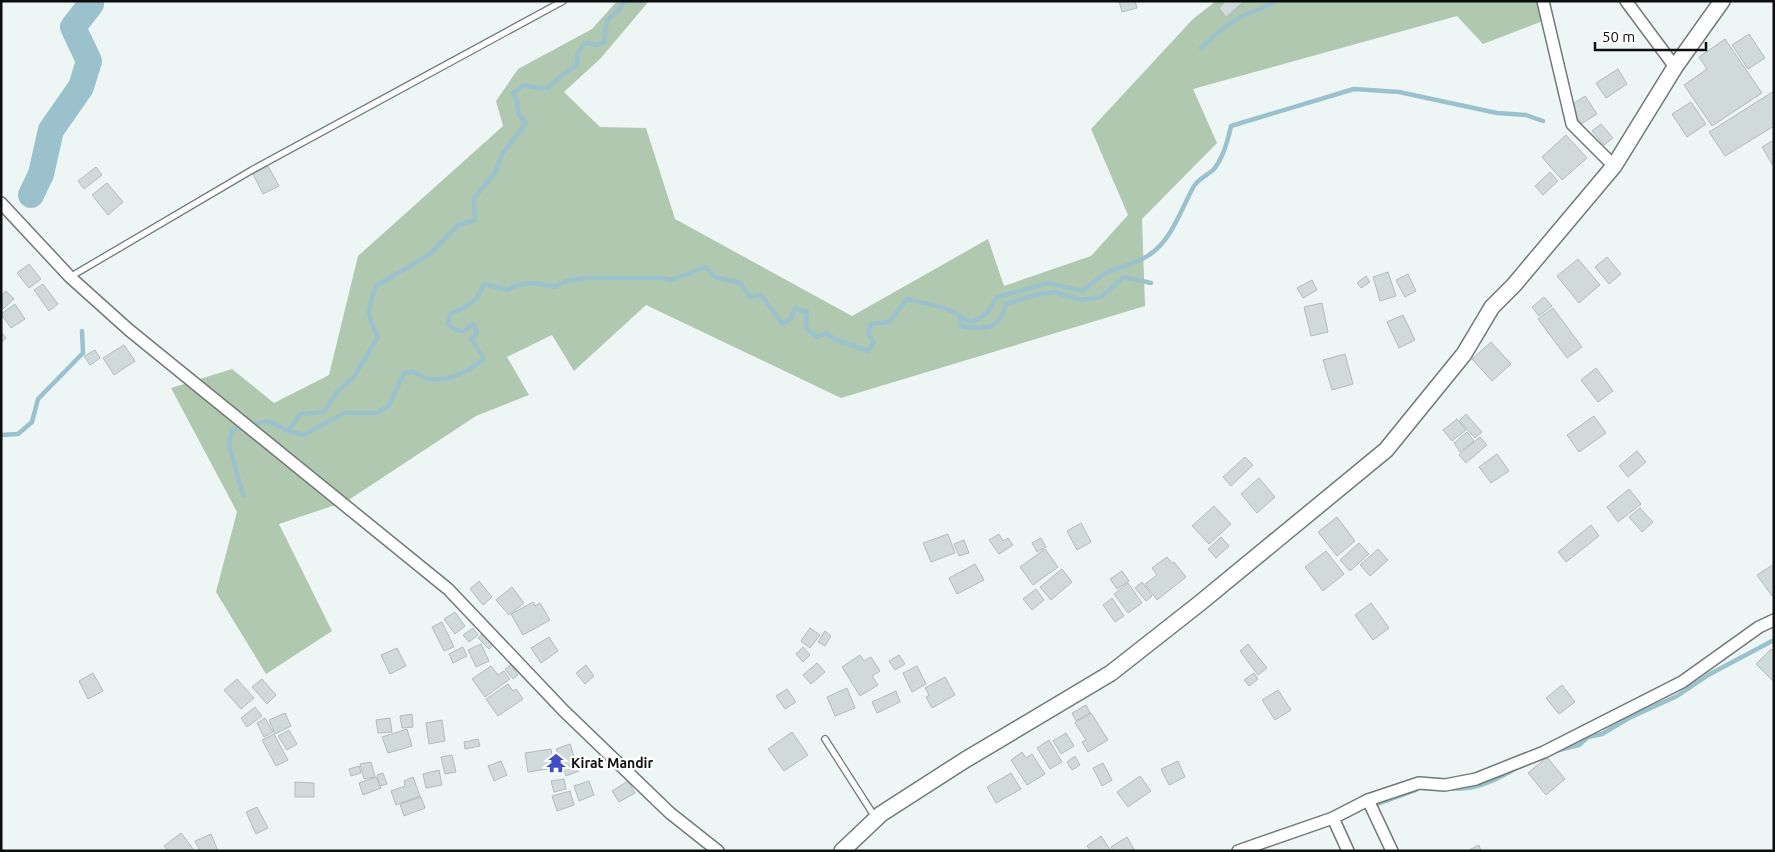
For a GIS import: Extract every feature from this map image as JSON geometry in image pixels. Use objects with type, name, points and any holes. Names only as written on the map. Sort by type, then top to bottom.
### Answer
[{"type":"street","points":[[1543,1],[1572,124],[1614,166]]},
{"type":"street","points":[[1626,1],[1675,67]]},
{"type":"street","points":[[842,851],[876,819],[965,760],[1111,673],[1200,603],[1386,450],[1464,354],[1492,307],[1514,285],[1614,166],[1675,67],[1722,1]]},
{"type":"street","points":[[1,203],[70,277],[129,330],[448,589],[564,711],[670,813],[718,851]]},
{"type":"street","points":[[1238,851],[1333,818],[1368,800],[1419,783],[1445,785],[1476,779],[1544,752],[1682,682],[1758,627],[1774,620]]},
{"type":"street","points":[[1368,800],[1392,851]]},
{"type":"street","points":[[1333,818],[1348,851]]},
{"type":"lane","points":[[70,277],[252,170],[563,1]]},
{"type":"lane","points":[[825,739],[876,819]]},
{"type":"green space","points":[[617,1],[649,1],[601,58],[564,92],[600,127],[646,128],[675,219],[852,316],[988,239],[1004,286],[1091,256],[1128,215],[1091,129],[1193,19],[1216,1],[1542,1],[1548,19],[1483,44],[1457,16],[1193,89],[1217,143],[1142,219],[1145,306],[841,398],[646,305],[574,371],[552,335],[507,357],[529,395],[476,416],[347,501],[279,524],[332,631],[266,674],[216,592],[237,512],[171,388],[232,369],[274,403],[329,375],[358,256],[503,126],[496,101],[518,69],[592,29]]},
{"type":"building","points":[[1119,1],[1135,1],[1137,8],[1122,12]]},
{"type":"building","points":[[1226,1],[1241,1],[1242,3],[1226,17],[1219,8]]},
{"type":"building","points":[[1749,34],[1765,58],[1748,69],[1732,45]]},
{"type":"building","points":[[1725,39],[1762,93],[1712,126],[1684,85],[1707,69],[1699,57]]},
{"type":"building","points":[[1618,69],[1627,84],[1606,98],[1596,83]]},
{"type":"building","points":[[1774,91],[1774,126],[1725,156],[1709,132]]},
{"type":"building","points":[[1585,96],[1597,114],[1581,124],[1570,106]]},
{"type":"building","points":[[1691,102],[1706,124],[1687,137],[1672,114]]},
{"type":"building","points":[[1601,124],[1613,138],[1604,145],[1592,131]]},
{"type":"building","points":[[1566,135],[1587,158],[1562,180],[1542,157]]},
{"type":"building","points":[[1774,140],[1774,166],[1773,166],[1762,147]]},
{"type":"building","points":[[268,166],[279,186],[263,194],[253,174]]},
{"type":"building","points":[[96,167],[102,175],[84,189],[78,181]]},
{"type":"building","points":[[1550,172],[1558,181],[1543,195],[1535,186]]},
{"type":"building","points":[[107,183],[123,202],[108,215],[92,195]]},
{"type":"building","points":[[1607,257],[1621,274],[1609,284],[1595,267]]},
{"type":"building","points":[[1578,259],[1600,285],[1579,303],[1557,276]]},
{"type":"building","points":[[29,264],[41,279],[29,288],[17,273]]},
{"type":"building","points":[[1388,272],[1396,296],[1380,301],[1373,277]]},
{"type":"building","points":[[1408,274],[1416,291],[1405,297],[1396,280]]},
{"type":"building","points":[[1366,276],[1370,282],[1361,288],[1357,283]]},
{"type":"building","points":[[1312,280],[1317,290],[1303,298],[1297,288]]},
{"type":"building","points":[[43,284],[58,304],[49,311],[34,290]]},
{"type":"building","points":[[6,291],[14,299],[3,309],[1,296]]},
{"type":"building","points":[[1544,297],[1552,306],[1539,316],[1532,307]]},
{"type":"building","points":[[1322,303],[1328,332],[1311,336],[1304,307]]},
{"type":"building","points":[[15,304],[25,319],[11,328],[1,314]]},
{"type":"building","points":[[1553,308],[1582,347],[1567,358],[1538,319]]},
{"type":"building","points":[[1403,315],[1415,340],[1399,348],[1387,322]]},
{"type":"building","points":[[1,332],[6,338],[1,342]]},
{"type":"building","points":[[1491,342],[1511,364],[1492,381],[1472,359]]},
{"type":"building","points":[[124,345],[135,361],[114,375],[103,358]]},
{"type":"building","points":[[95,350],[100,358],[90,365],[84,356]]},
{"type":"building","points":[[1345,354],[1353,384],[1332,390],[1323,360]]},
{"type":"building","points":[[1596,368],[1613,391],[1598,402],[1581,380]]},
{"type":"building","points":[[1466,414],[1482,432],[1475,438],[1459,421]]},
{"type":"building","points":[[1594,416],[1606,433],[1579,452],[1567,435]]},
{"type":"building","points":[[1457,419],[1466,430],[1452,441],[1443,430]]},
{"type":"building","points":[[1467,432],[1474,441],[1460,452],[1454,443]]},
{"type":"building","points":[[1480,437],[1487,445],[1466,463],[1459,455]]},
{"type":"building","points":[[1637,451],[1646,462],[1628,477],[1619,466]]},
{"type":"building","points":[[1497,454],[1509,471],[1491,483],[1479,467]]},
{"type":"building","points":[[1245,457],[1253,465],[1231,486],[1223,477]]},
{"type":"building","points":[[1259,478],[1275,497],[1257,513],[1241,494]]},
{"type":"building","points":[[1629,489],[1641,504],[1618,522],[1607,507]]},
{"type":"building","points":[[1214,506],[1231,524],[1209,544],[1192,526]]},
{"type":"building","points":[[1640,508],[1653,522],[1642,532],[1629,517]]},
{"type":"building","points":[[1337,517],[1355,541],[1337,556],[1318,532]]},
{"type":"building","points":[[1081,523],[1091,542],[1077,550],[1067,531]]},
{"type":"building","points":[[1591,525],[1599,536],[1566,562],[1558,552]]},
{"type":"building","points":[[948,534],[955,553],[931,562],[923,543]]},
{"type":"building","points":[[999,534],[1003,541],[1008,538],[1013,545],[999,554],[989,540]]},
{"type":"building","points":[[1221,537],[1229,546],[1216,558],[1208,549]]},
{"type":"building","points":[[1041,538],[1046,547],[1037,552],[1032,543]]},
{"type":"building","points":[[964,540],[969,553],[959,556],[954,544]]},
{"type":"building","points":[[1359,543],[1369,554],[1350,571],[1340,560]]},
{"type":"building","points":[[1045,549],[1058,567],[1033,585],[1020,567]]},
{"type":"building","points":[[1378,549],[1388,560],[1370,576],[1360,565]]},
{"type":"building","points":[[1326,551],[1344,574],[1323,591],[1305,567]]},
{"type":"building","points":[[1167,557],[1172,563],[1174,562],[1186,577],[1157,600],[1145,584],[1157,575],[1152,568]]},
{"type":"building","points":[[975,564],[984,580],[957,594],[949,578]]},
{"type":"building","points":[[1774,564],[1774,594],[1772,596],[1757,575]]},
{"type":"building","points":[[1062,569],[1072,582],[1051,600],[1040,587]]},
{"type":"building","points":[[1122,571],[1129,581],[1117,589],[1110,579]]},
{"type":"building","points":[[479,581],[492,597],[483,605],[470,589]]},
{"type":"building","points":[[1142,582],[1152,596],[1146,601],[1135,588]]},
{"type":"building","points":[[1128,583],[1142,603],[1128,613],[1114,594]]},
{"type":"building","points":[[512,587],[524,603],[509,615],[496,600]]},
{"type":"building","points":[[1036,589],[1044,600],[1032,610],[1023,599]]},
{"type":"building","points":[[1112,598],[1124,616],[1115,622],[1103,605]]},
{"type":"building","points":[[533,602],[535,606],[540,603],[550,620],[523,635],[511,614]]},
{"type":"building","points":[[1371,603],[1389,628],[1373,640],[1355,615]]},
{"type":"building","points":[[455,612],[465,626],[455,634],[444,619]]},
{"type":"building","points":[[442,622],[454,647],[444,651],[432,627]]},
{"type":"building","points":[[473,628],[478,635],[469,642],[463,635]]},
{"type":"building","points":[[810,628],[820,635],[810,648],[801,641]]},
{"type":"building","points":[[825,631],[831,636],[825,646],[818,642]]},
{"type":"building","points":[[482,634],[493,645],[489,649],[478,638]]},
{"type":"building","points":[[549,637],[558,651],[541,663],[531,648]]},
{"type":"building","points":[[481,644],[489,661],[476,667],[468,650]]},
{"type":"building","points":[[1248,644],[1267,668],[1258,675],[1240,651]]},
{"type":"building","points":[[463,647],[467,656],[453,663],[449,654]]},
{"type":"building","points":[[803,647],[810,655],[803,662],[796,654]]},
{"type":"building","points":[[397,648],[406,666],[390,674],[381,655]]},
{"type":"building","points":[[1771,649],[1774,652],[1774,682],[1756,664]]},
{"type":"building","points":[[860,655],[864,661],[871,657],[880,671],[872,676],[878,685],[860,696],[842,667]]},
{"type":"building","points":[[899,655],[905,664],[895,670],[889,661]]},
{"type":"building","points":[[817,663],[825,672],[811,684],[803,675]]},
{"type":"building","points":[[511,665],[518,675],[513,679],[505,669]]},
{"type":"building","points":[[586,665],[594,676],[585,684],[576,673]]},
{"type":"building","points":[[491,666],[498,675],[504,671],[510,679],[485,697],[472,679]]},
{"type":"building","points":[[917,666],[926,684],[912,692],[903,673]]},
{"type":"building","points":[[93,673],[103,691],[88,699],[79,681]]},
{"type":"building","points":[[1254,673],[1258,679],[1249,686],[1244,680]]},
{"type":"building","points":[[945,677],[955,695],[932,708],[926,697],[929,695],[925,688]]},
{"type":"building","points":[[237,679],[254,698],[241,709],[224,690]]},
{"type":"building","points":[[262,679],[276,695],[267,704],[252,687]]},
{"type":"building","points":[[508,684],[513,691],[516,689],[523,699],[498,716],[486,699]]},
{"type":"building","points":[[1562,685],[1575,702],[1559,714],[1546,698]]},
{"type":"building","points":[[847,688],[855,708],[835,716],[827,697]]},
{"type":"building","points":[[787,689],[796,702],[785,709],[776,696]]},
{"type":"building","points":[[1278,690],[1291,710],[1275,720],[1262,700]]},
{"type":"building","points":[[896,691],[900,702],[877,713],[872,702]]},
{"type":"building","points":[[1086,705],[1090,713],[1076,721],[1072,713]]},
{"type":"building","points":[[255,707],[262,716],[247,727],[241,718]]},
{"type":"building","points":[[285,713],[291,726],[275,734],[269,720]]},
{"type":"building","points":[[1091,713],[1108,740],[1088,752],[1082,742],[1086,740],[1075,723]]},
{"type":"building","points":[[412,714],[413,727],[402,728],[400,716]]},
{"type":"building","points":[[265,718],[273,732],[264,737],[257,723]]},
{"type":"building","points":[[390,718],[392,732],[378,733],[376,720]]},
{"type":"building","points":[[442,720],[445,741],[429,744],[426,723]]},
{"type":"building","points":[[407,729],[412,746],[388,753],[382,737]]},
{"type":"building","points":[[289,730],[297,744],[287,750],[278,736]]},
{"type":"building","points":[[792,732],[808,755],[784,771],[768,749]]},
{"type":"building","points":[[1066,733],[1074,746],[1061,754],[1053,741]]},
{"type":"building","points":[[274,734],[288,760],[276,766],[262,740]]},
{"type":"building","points":[[478,739],[480,746],[465,749],[464,742]]},
{"type":"building","points":[[1049,740],[1062,762],[1050,769],[1037,748]]},
{"type":"building","points":[[570,744],[579,771],[566,776],[556,749]]},
{"type":"building","points":[[551,749],[554,768],[528,772],[525,753]]},
{"type":"building","points":[[1022,752],[1026,758],[1032,754],[1045,774],[1027,785],[1011,760]]},
{"type":"building","points":[[452,755],[456,772],[445,774],[441,757]]},
{"type":"building","points":[[1075,756],[1080,765],[1072,770],[1067,762]]},
{"type":"building","points":[[1547,757],[1565,779],[1546,795],[1528,773]]},
{"type":"building","points":[[501,761],[507,775],[494,781],[488,766]]},
{"type":"building","points":[[1178,761],[1185,777],[1169,785],[1161,769]]},
{"type":"building","points":[[371,762],[375,777],[364,779],[360,764]]},
{"type":"building","points":[[1103,763],[1112,780],[1102,786],[1093,768]]},
{"type":"building","points":[[359,766],[361,773],[351,776],[349,769]]},
{"type":"building","points":[[439,770],[442,785],[426,788],[423,774]]},
{"type":"building","points":[[383,773],[387,784],[380,786],[377,775]]},
{"type":"building","points":[[1011,773],[1021,789],[996,803],[987,787]]},
{"type":"building","points":[[1140,776],[1151,791],[1128,807],[1117,792]]},
{"type":"building","points":[[376,777],[381,788],[363,795],[359,783]]},
{"type":"building","points":[[413,777],[420,796],[396,805],[391,791],[405,786],[404,781]]},
{"type":"building","points":[[564,779],[566,789],[554,792],[551,781]]},
{"type":"building","points":[[589,781],[594,795],[579,801],[574,786]]},
{"type":"building","points":[[628,781],[635,793],[619,802],[612,791]]},
{"type":"building","points":[[295,782],[314,783],[314,797],[295,797]]},
{"type":"building","points":[[570,791],[574,805],[557,811],[552,796]]},
{"type":"building","points":[[421,797],[425,808],[404,816],[400,804]]},
{"type":"building","points":[[257,807],[268,828],[256,834],[246,812]]},
{"type":"building","points":[[181,833],[194,850],[168,851],[164,846]]},
{"type":"building","points":[[211,834],[218,851],[200,851],[195,841]]},
{"type":"building","points":[[1101,836],[1111,851],[1091,851],[1087,846]]},
{"type":"building","points":[[1127,837],[1135,851],[1113,851],[1111,847]]},
{"type":"building","points":[[1479,845],[1481,851],[1467,851]]},
{"type":"waterway","points":[[31,195],[41,174],[51,130],[81,87],[89,61],[73,27],[91,4],[90,1]]},
{"type":"waterway","points":[[288,431],[301,414],[324,412],[337,392],[354,377],[378,337],[371,323],[369,312],[376,286],[429,255],[458,225],[475,220],[474,198],[495,173],[502,154],[526,123],[518,113],[517,101],[513,93],[524,85],[548,88],[558,78],[577,65],[577,54],[585,43],[597,45],[604,42],[607,20],[620,9],[623,3],[630,1]]},
{"type":"waterway","points":[[636,1],[642,1]]},
{"type":"waterway","points":[[1201,48],[1243,16],[1275,1]]},
{"type":"waterway","points":[[960,316],[970,322],[986,313],[997,297],[1049,283],[1082,291],[1107,272],[1135,263],[1149,255],[1157,249],[1170,233],[1196,184],[1217,165],[1225,149],[1231,126],[1354,89],[1399,92],[1497,113],[1526,115],[1543,121]]},
{"type":"waterway","points":[[243,495],[229,445],[232,430],[268,421],[288,431],[303,435],[345,413],[377,413],[389,405],[404,373],[414,372],[422,377],[441,379],[469,370],[484,358],[471,339],[477,333],[473,324],[464,331],[455,330],[448,324],[450,314],[475,300],[484,284],[508,290],[518,285],[530,283],[555,287],[566,281],[585,278],[662,278],[671,280],[706,267],[715,277],[740,283],[750,297],[761,295],[783,324],[791,318],[795,308],[807,312],[806,328],[817,337],[826,333],[836,340],[868,351],[874,342],[868,334],[871,324],[889,322],[907,299],[955,313],[960,316],[961,326],[984,328],[1000,319],[1006,304],[1039,294],[1055,292],[1081,300],[1101,297],[1124,277],[1151,283]]},
{"type":"waterway","points":[[1,435],[18,434],[32,422],[38,399],[83,353],[82,331]]},
{"type":"waterway","points":[[1555,751],[1579,745],[1588,737],[1602,734],[1629,718],[1677,696],[1710,674],[1774,640]]},
{"type":"waterway","points":[[1449,788],[1475,787],[1492,781],[1516,768]]},
{"type":"waterway","points":[[1372,806],[1416,790]]},
{"type":"place","name":"Kirat Mandir","points":[[556,763]]}]
